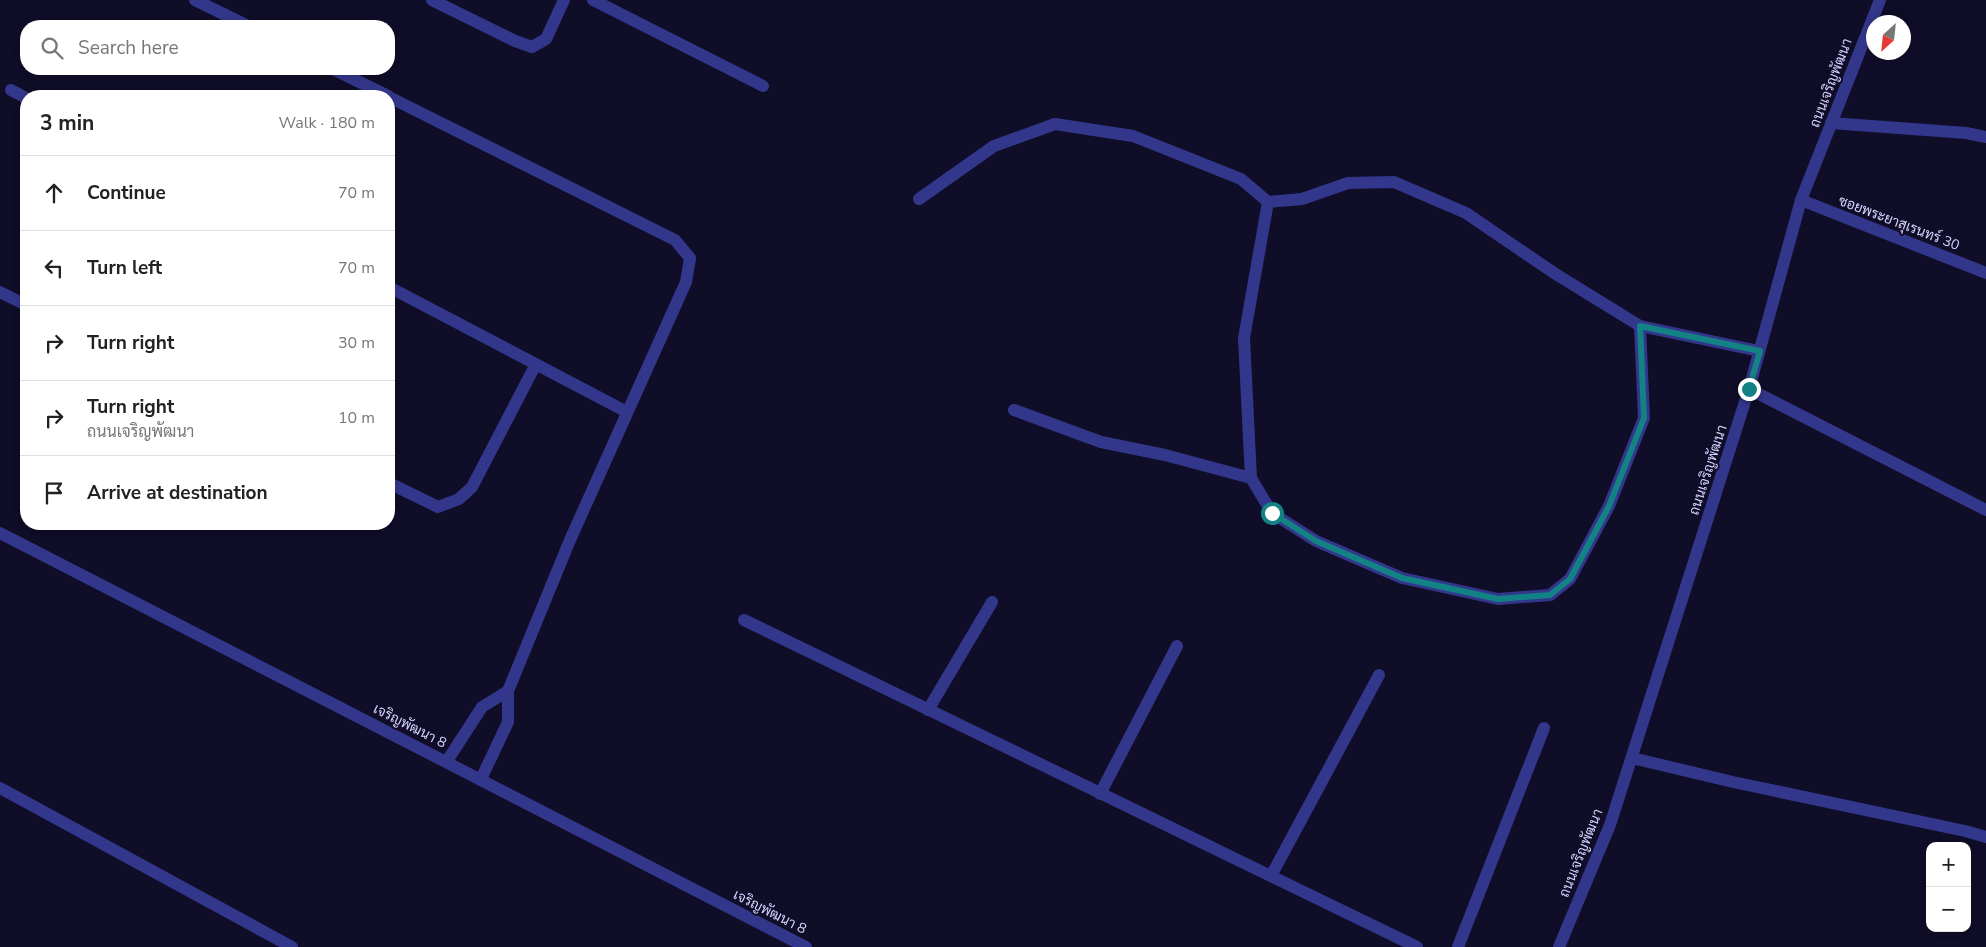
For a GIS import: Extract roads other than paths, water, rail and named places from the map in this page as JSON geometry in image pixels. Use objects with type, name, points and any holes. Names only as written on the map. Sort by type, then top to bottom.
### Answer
[{"type":"street","points":[[195,0],[236,20]]},
{"type":"street","points":[[432,0],[515,41],[532,47],[546,39],[564,0]]},
{"type":"street","points":[[593,0],[763,86]]},
{"type":"street","name":"ถนนเจริญพัฒนา","points":[[1559,947],[1610,825],[1632,758],[1749,389],[1801,200],[1880,0]]},
{"type":"street","points":[[345,75],[376,90]]},
{"type":"street","points":[[11,90],[20,95]]},
{"type":"street","points":[[395,100],[675,240],[690,258],[686,282],[570,540],[508,691],[508,722],[481,779]]},
{"type":"street","points":[[1831,123],[1966,133],[1986,137]]},
{"type":"street","points":[[919,200],[994,146],[1056,124],[1133,136],[1241,179],[1268,202],[1302,199],[1348,183],[1394,182],[1466,213],[1554,273],[1640,326],[1760,351]]},
{"type":"street","name":"ซอยพระยาสุเรนทร์ 30","points":[[1801,200],[1986,273]]},
{"type":"street","points":[[1268,202],[1244,338],[1251,478],[1272,513],[1316,541],[1402,578],[1498,599],[1550,595],[1570,579],[1605,514],[1644,418],[1640,326]]},
{"type":"street","points":[[395,291],[628,412]]},
{"type":"street","points":[[0,292],[20,302]]},
{"type":"street","points":[[395,486],[438,507],[459,499],[472,487],[536,364]]},
{"type":"street","points":[[1749,389],[1986,510]]},
{"type":"street","points":[[1014,410],[1101,442],[1165,455],[1251,478]]},
{"type":"street","name":"เจริญพัฒนา 8","points":[[0,533],[806,947]]},
{"type":"street","points":[[928,710],[992,602]]},
{"type":"street","points":[[744,620],[1417,947]]},
{"type":"street","points":[[1100,794],[1177,646]]},
{"type":"street","points":[[1271,876],[1379,674]]},
{"type":"street","points":[[447,762],[482,707],[508,691]]},
{"type":"street","points":[[1458,947],[1544,728]]},
{"type":"street","points":[[1632,758],[1986,837]]},
{"type":"street","points":[[0,788],[292,947]]}]
